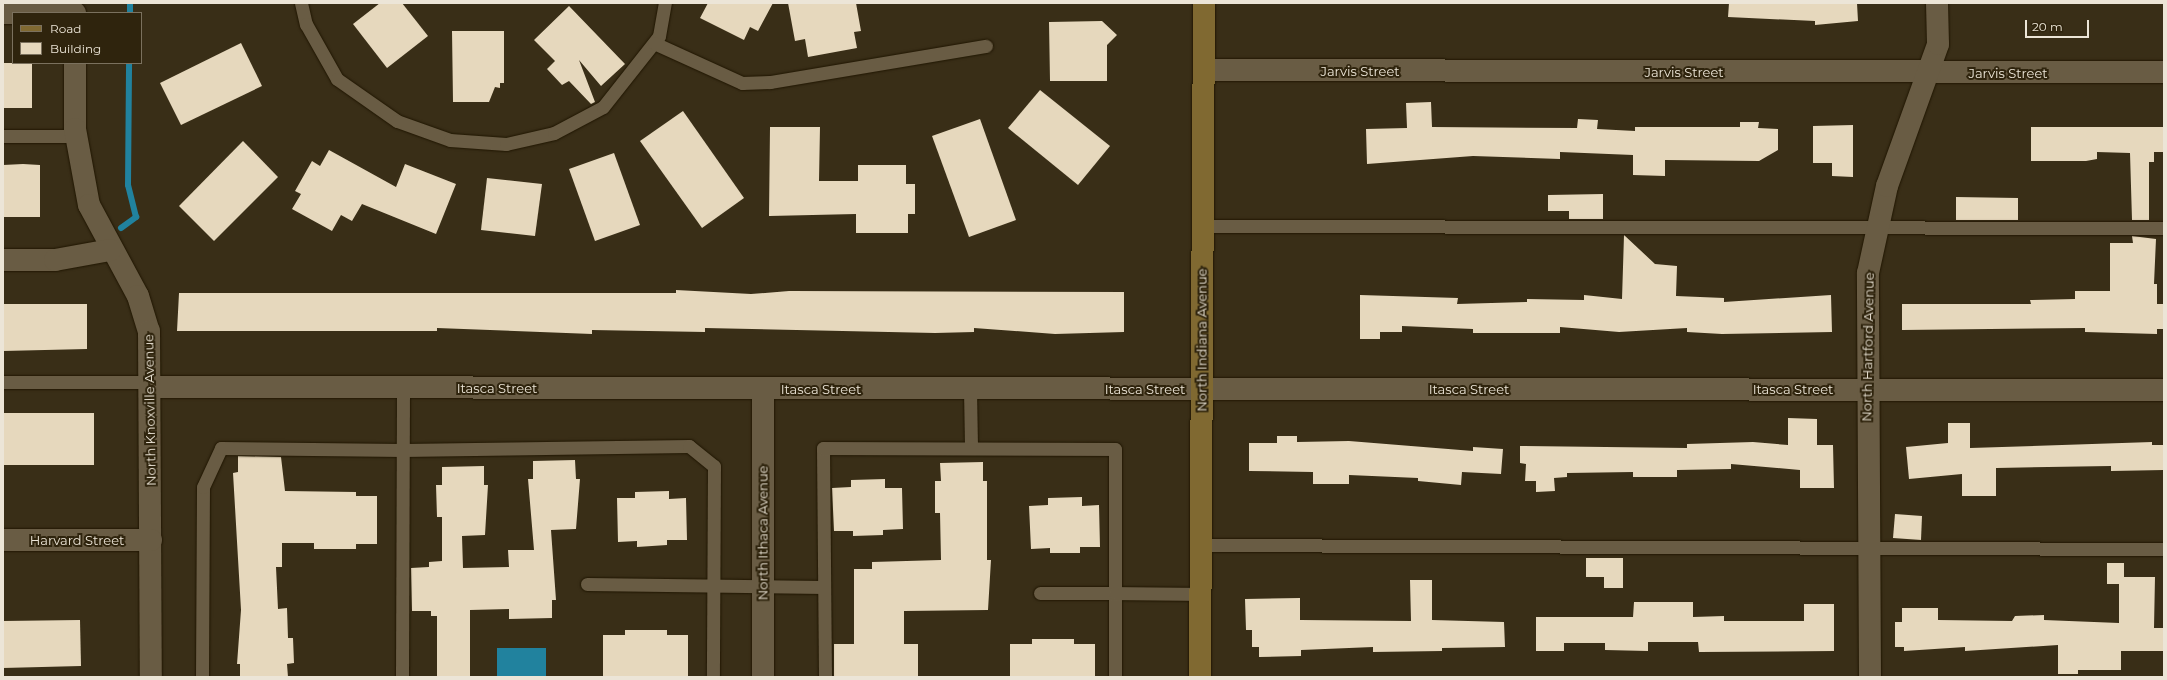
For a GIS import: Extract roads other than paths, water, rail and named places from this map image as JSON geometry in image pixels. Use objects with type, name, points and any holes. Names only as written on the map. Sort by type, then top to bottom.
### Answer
[{"type":"main road","name":"North Indiana Avenue","points":[[1200,677],[1204,3]]},
{"type":"street","name":"North Hartford Avenue","points":[[1870,677],[1866,389],[1868,273],[1887,186],[1929,73],[1938,44],[1937,3]]},
{"type":"street","name":"North Knoxville Avenue","points":[[75,64],[76,136],[89,206],[110,250],[138,296],[149,331],[152,540],[151,677]]},
{"type":"street","name":"Jarvis Street","points":[[1204,70],[1929,73],[2164,72]]},
{"type":"street","points":[[3,260],[55,260],[110,250]]},
{"type":"street","name":"Itasca Street","points":[[150,385],[403,388],[763,389],[2164,390]]},
{"type":"street","name":"North Ithaca Avenue","points":[[763,389],[763,677]]},
{"type":"street","name":"Harvard Street","points":[[3,540],[152,540]]},
{"type":"lane","points":[[301,3],[306,24],[337,78],[397,121],[450,140],[506,144],[554,133],[603,107],[659,36],[665,3]]},
{"type":"lane","points":[[654,43],[742,83],[770,82],[986,46]]},
{"type":"lane","points":[[3,136],[76,136]]},
{"type":"lane","points":[[1203,226],[2164,228]]},
{"type":"lane","points":[[3,382],[150,385]]},
{"type":"lane","points":[[402,677],[403,388]]},
{"type":"lane","points":[[970,389],[971,448]]},
{"type":"lane","points":[[202,677],[203,488],[221,448],[403,450],[689,446],[714,466],[713,677]]},
{"type":"lane","points":[[825,677],[823,448],[1116,449],[1115,677]]},
{"type":"lane","points":[[1201,545],[2164,549]]},
{"type":"lane","points":[[587,584],[824,587]]},
{"type":"lane","points":[[1040,593],[1200,594]]},
{"type":"water","points":[[497,648],[546,648],[546,676],[497,676]]},
{"type":"waterway","points":[[130,3],[130,12]]},
{"type":"waterway","points":[[121,228],[136,217],[128,185],[129,64]]}]
